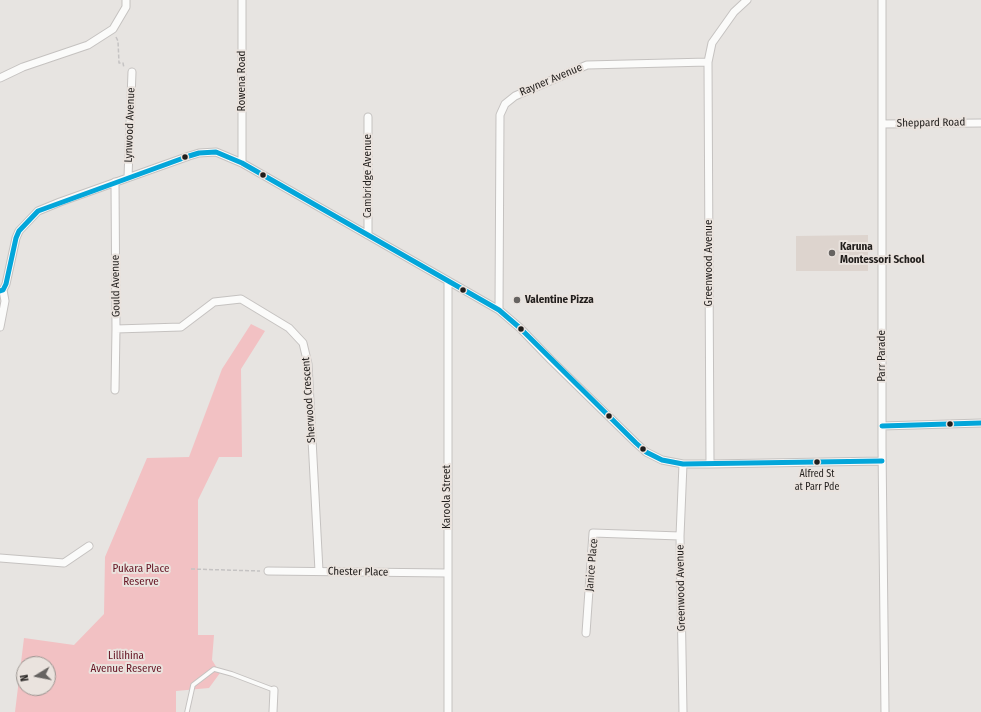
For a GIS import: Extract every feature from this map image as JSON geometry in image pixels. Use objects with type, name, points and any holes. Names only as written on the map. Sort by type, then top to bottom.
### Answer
[{"type":"street","name":"Rowena Road","points":[[242,0],[242,163]]},
{"type":"street","points":[[708,62],[712,43],[734,12],[747,0]]},
{"type":"street","name":"Parr Parade","points":[[882,0],[882,461],[885,712]]},
{"type":"street","points":[[0,78],[23,67],[88,45],[113,29],[126,4]]},
{"type":"street","name":"Rayner Avenue","points":[[499,310],[500,115],[505,104],[515,96],[587,65],[708,62]]},
{"type":"street","name":"Greenwood Avenue","points":[[708,62],[710,464]]},
{"type":"street","name":"Lynwood Avenue","points":[[128,177],[132,72]]},
{"type":"street","name":"Cambridge Avenue","points":[[368,118],[368,235]]},
{"type":"street","name":"Sheppard Road","points":[[882,124],[981,123]]},
{"type":"street","points":[[0,327],[5,301],[2,291],[6,284],[16,238],[32,215],[49,206],[128,177],[199,153],[216,152],[242,163],[499,310],[520,328],[642,448],[662,460],[683,464],[882,461]]},
{"type":"street","name":"Gould Avenue","points":[[115,182],[115,390]]},
{"type":"street","name":"Karoola Street","points":[[448,282],[448,712]]},
{"type":"street","name":"Sherwood Crescent","points":[[116,329],[181,327],[214,302],[241,299],[289,328],[303,343],[308,364],[319,571]]},
{"type":"street","points":[[882,426],[981,423]]},
{"type":"street","name":"Greenwood Avenue","points":[[683,464],[680,536],[683,712]]},
{"type":"street","name":"Janice Place","points":[[586,633],[593,533],[680,536]]},
{"type":"street","points":[[0,558],[64,563],[89,546]]},
{"type":"street","name":"Chester Place","points":[[268,571],[447,573]]},
{"type":"street","points":[[273,712],[274,690]]},
{"type":"lane","points":[[187,712],[193,685],[214,669],[232,674],[274,690]]},
{"type":"path","points":[[113,29],[118,41],[119,63],[123,62],[125,71],[132,72]]},
{"type":"path","points":[[191,570],[268,571]]},
{"type":"shaded area","name":"Karuna Montessori School","points":[[868,235],[868,271],[796,271],[796,236]]},
{"type":"green space","points":[[251,324],[265,331],[241,369],[242,457],[219,457],[198,500],[198,635],[214,635],[212,660],[220,673],[209,688],[176,691],[176,712],[15,712],[17,696],[56,696],[56,656],[22,656],[24,638],[74,645],[104,614],[105,557],[147,458],[189,457],[222,369]]},
{"type":"transit line","points":[[0,291],[3,290],[6,284],[16,238],[19,231],[38,211],[189,156],[199,153],[216,152],[242,163],[499,310],[520,328],[636,443],[646,452],[662,460],[683,464],[882,461]]},
{"type":"transit line","points":[[882,426],[981,423]]},
{"type":"place","name":"Karuna Montessori School","points":[[832,253]]},
{"type":"place","name":"Valentine Pizza","points":[[517,300]]},
{"type":"place","name":"Alfred St at Parr Pde","points":[[817,462]]},
{"type":"park label","name":"Pukara Place Reserve","points":[[141,575]]},
{"type":"park label","name":"Lillihina Avenue Reserve","points":[[126,662]]}]
